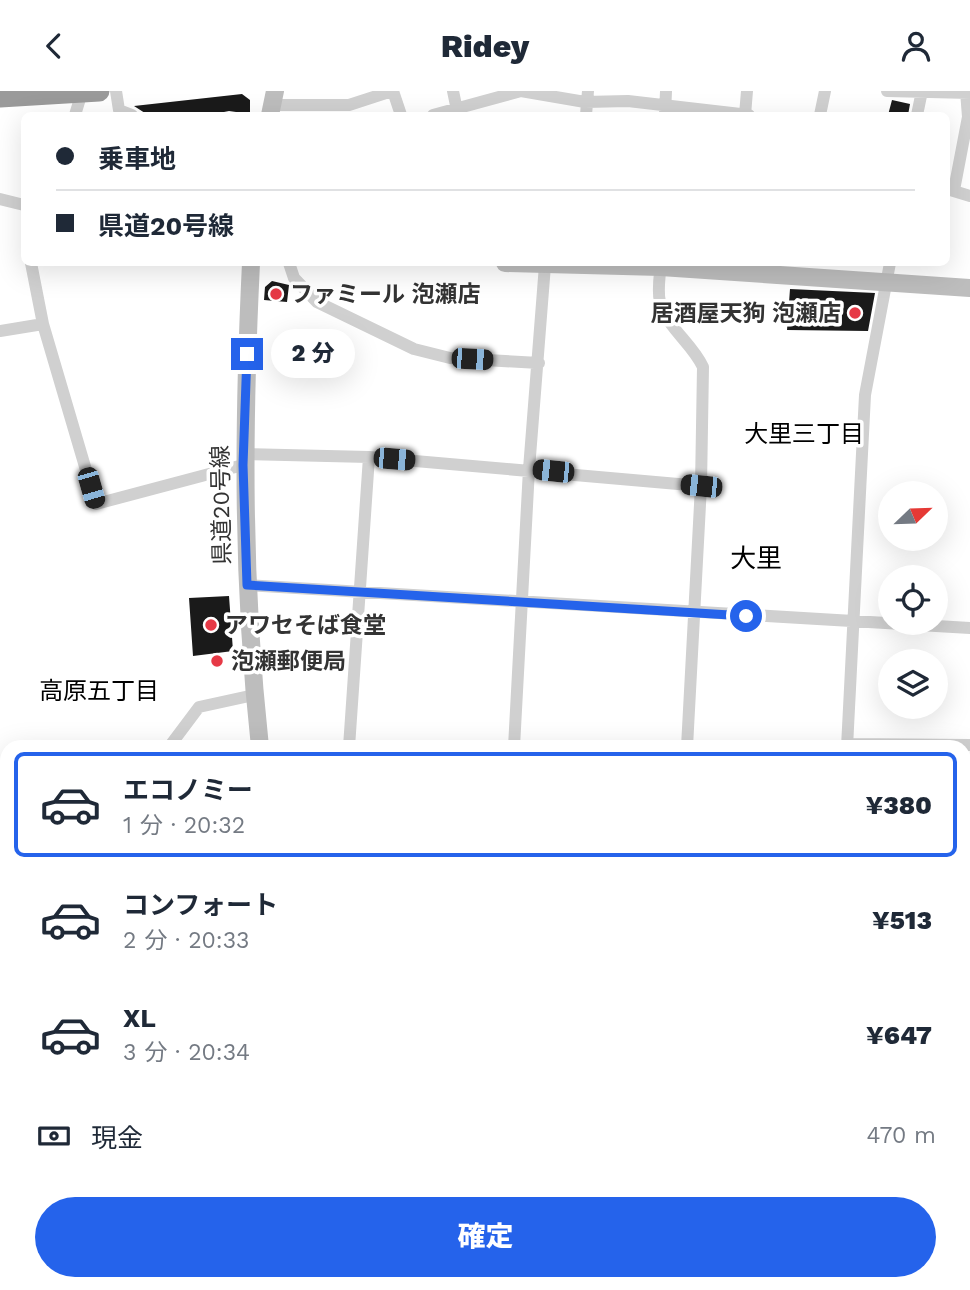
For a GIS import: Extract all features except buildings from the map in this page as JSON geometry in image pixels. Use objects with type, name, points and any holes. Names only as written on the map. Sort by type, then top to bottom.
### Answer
[{"type":"highway","points":[[0,97],[90,92]]},
{"type":"street","points":[[116,91],[119,110],[124,112]]},
{"type":"street","points":[[272,104],[299,111],[349,110],[393,91],[400,112]]},
{"type":"street","points":[[453,91],[458,112],[521,91],[586,103],[628,101],[665,111],[686,112]]},
{"type":"street","points":[[665,111],[666,91]]},
{"type":"street","points":[[747,91],[747,112]]},
{"type":"street","points":[[821,112],[825,91]]},
{"type":"street","points":[[887,91],[967,92],[968,117],[950,189],[970,196]]},
{"type":"street","points":[[77,112],[90,92]]},
{"type":"street","points":[[918,112],[922,92]]},
{"type":"street","points":[[0,199],[21,204]]},
{"type":"street","points":[[32,266],[43,324],[96,504],[243,459],[369,457],[701,486]]},
{"type":"street","name":"県道20号線","points":[[251,266],[243,459],[247,585],[259,740]]},
{"type":"street","points":[[290,266],[294,278],[317,302],[414,349],[450,358],[539,363]]},
{"type":"street","points":[[514,740],[529,469],[545,266]]},
{"type":"street","points":[[661,266],[659,299],[666,318],[698,355],[703,367],[701,486],[692,613],[687,740]]},
{"type":"street","points":[[687,266],[792,270],[886,282],[970,288]]},
{"type":"street","points":[[847,740],[865,395],[889,266]]},
{"type":"street","points":[[0,331],[43,324]]},
{"type":"street","points":[[349,740],[369,457]]},
{"type":"street","points":[[247,585],[970,628]]},
{"type":"street","points":[[174,740],[199,708],[254,695]]},
{"type":"place","name":"ファミール 泡瀬店","points":[[276,294]]},
{"type":"place","name":"居酒屋天狗 泡瀬店","points":[[855,313]]},
{"type":"place","name":"アワセそば食堂","points":[[211,625]]},
{"type":"place","name":"泡瀬郵便局","points":[[217,661]]},
{"type":"district","name":"大里三丁目","points":[[804,434]]},
{"type":"district","name":"大里","points":[[756,558]]},
{"type":"district","name":"高原五丁目","points":[[99,691]]},
{"type":"route","points":[[247,354],[243,465],[247,585],[746,616]]}]
